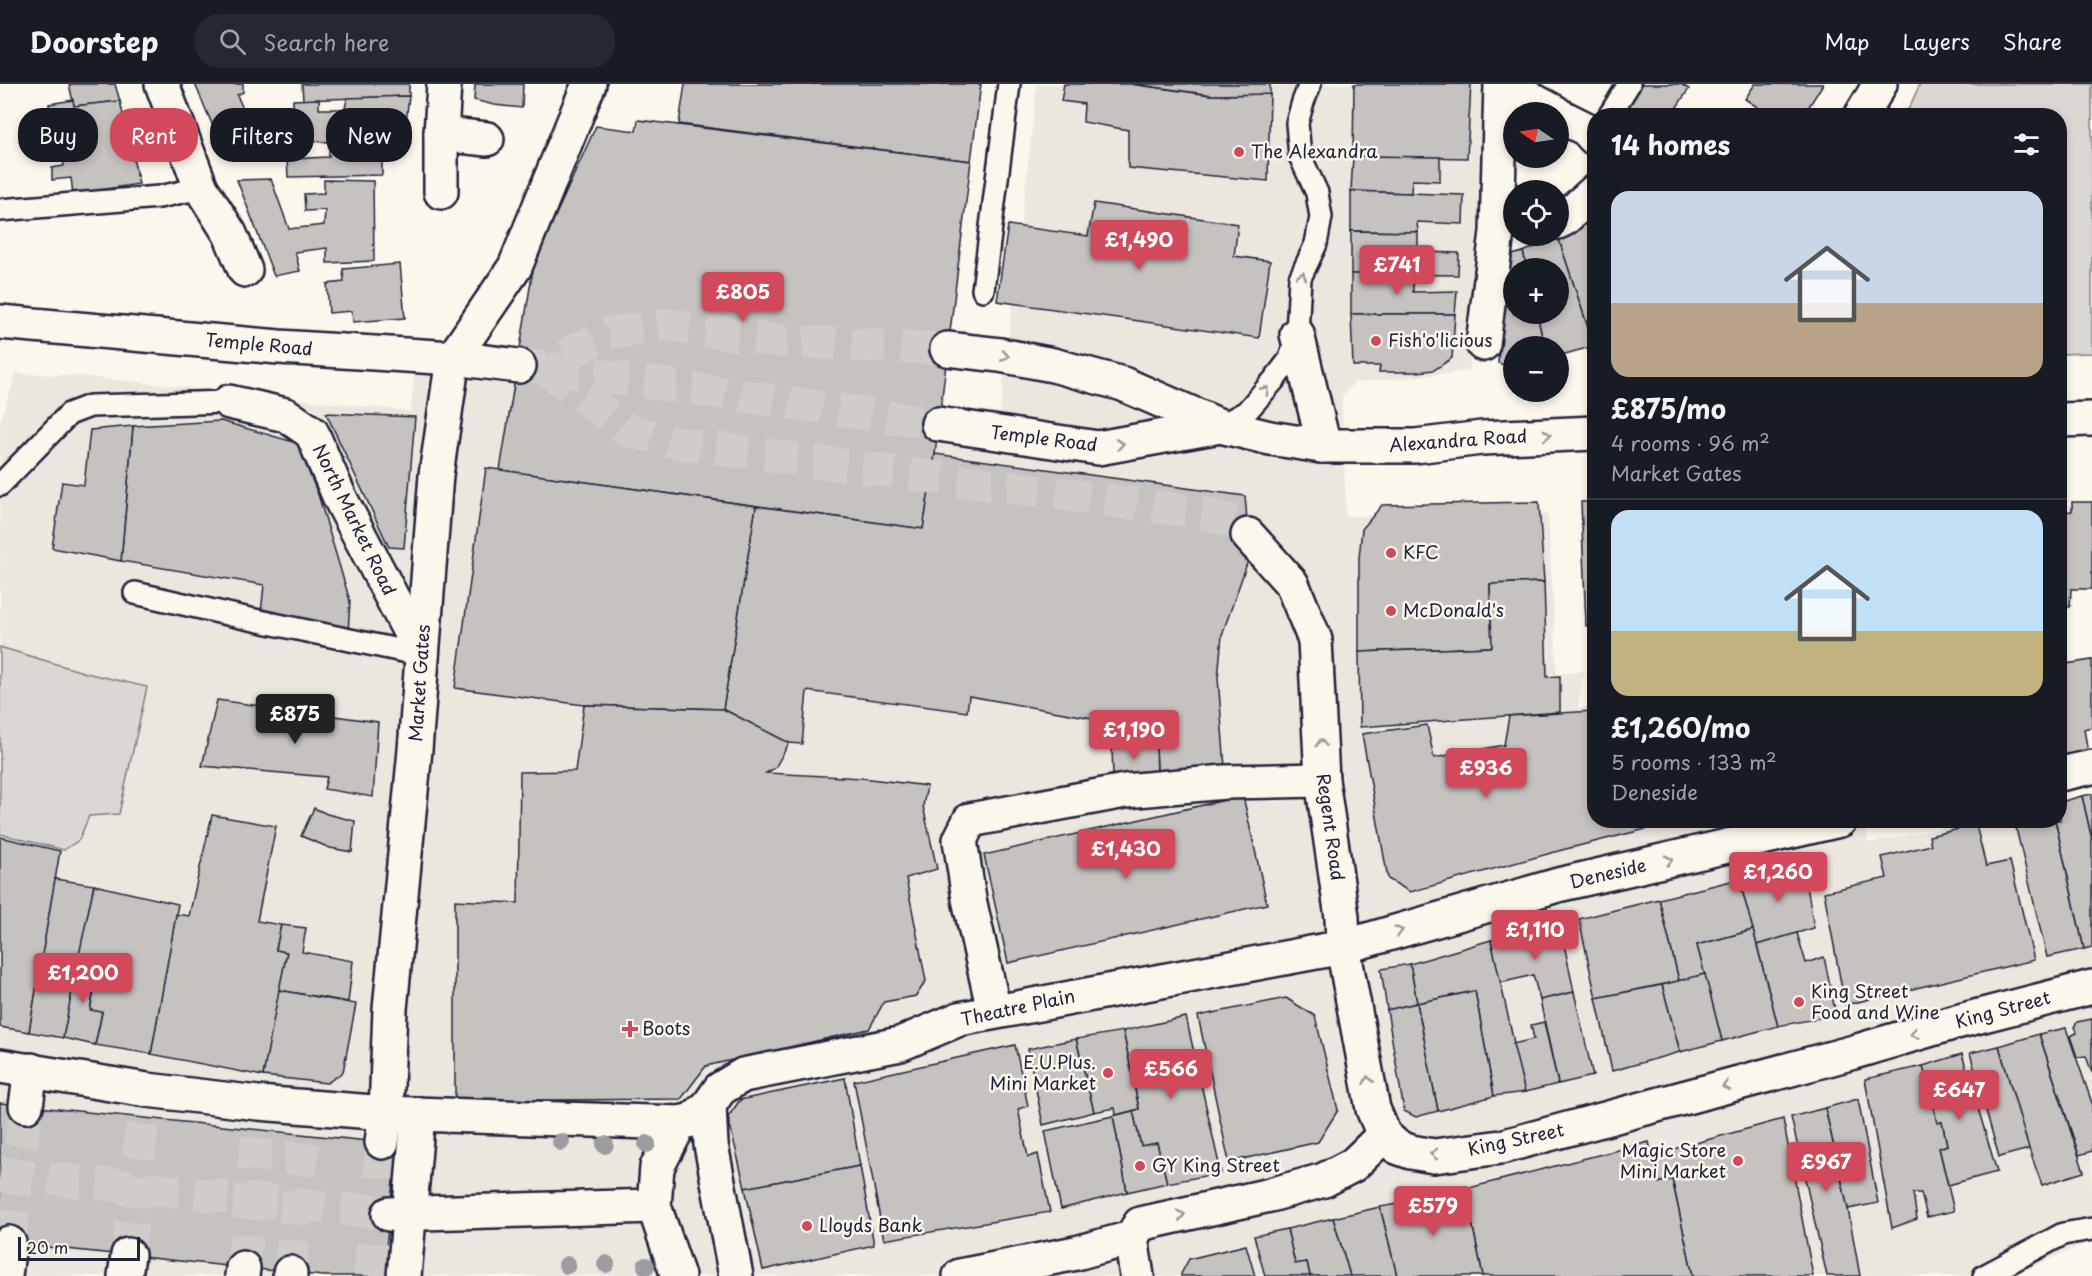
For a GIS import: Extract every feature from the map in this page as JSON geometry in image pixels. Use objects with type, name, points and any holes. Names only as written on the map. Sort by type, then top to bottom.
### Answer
[{"type":"street","points":[[162,84],[201,189],[230,234],[244,270]]},
{"type":"street","points":[[441,192],[444,84]]},
{"type":"street","points":[[453,358],[515,267],[589,84]]},
{"type":"street","points":[[1504,180],[1502,84],[1535,102]]},
{"type":"street","points":[[1866,108],[1880,84]]},
{"type":"street","points":[[1569,120],[1587,129]]},
{"type":"street","points":[[441,134],[486,139]]},
{"type":"street","points":[[1569,214],[1587,198]]},
{"type":"street","points":[[1483,344],[1503,242]]},
{"type":"street","name":"Temple Road","points":[[0,322],[279,347],[453,358],[519,366]]},
{"type":"street","points":[[1297,334],[1321,434],[1321,446]]},
{"type":"street","name":"Temple Road","points":[[947,349],[1032,361],[1123,384],[1220,426],[1270,438],[1321,446]]},
{"type":"street","name":"Market Gates","points":[[384,1128],[390,1009],[416,750],[436,475],[453,358]]},
{"type":"street","name":"North Market Road","points":[[229,402],[286,415],[312,433],[340,498],[422,655]]},
{"type":"street","points":[[2067,420],[2092,419]]},
{"type":"street","name":"Temple Road","points":[[938,424],[1098,448],[1220,426]]},
{"type":"street","name":"Alexandra Road","points":[[1321,446],[1415,446],[1482,438],[1587,433]]},
{"type":"street","name":"Regent Road","points":[[1248,535],[1292,584],[1315,640],[1322,780],[1342,916],[1343,947],[1373,1109],[1384,1136]]},
{"type":"street","points":[[2067,772],[2092,767]]},
{"type":"street","points":[[994,1011],[969,899],[960,840],[970,820],[1125,792],[1225,782],[1322,780]]},
{"type":"street","name":"Deneside","points":[[1343,947],[1558,885],[1805,828]]},
{"type":"street","name":"Theatre Plain","points":[[680,1123],[692,1120],[709,1105],[720,1089],[743,1075],[900,1044],[959,1019],[994,1011],[1343,947]]},
{"type":"street","name":"King Street","points":[[1384,1136],[1396,1147],[1434,1156],[1501,1147],[2092,987]]},
{"type":"street","points":[[15,1068],[145,1104],[384,1128],[418,1114],[680,1123],[657,1167],[654,1206],[678,1276]]},
{"type":"street","points":[[15,1068],[27,1106]]},
{"type":"street","points":[[709,1105],[711,1144],[736,1276]]},
{"type":"street","points":[[404,1276],[399,1214],[418,1114]]},
{"type":"street","points":[[1137,1276],[1131,1238],[1140,1224],[1270,1195],[1324,1180],[1353,1165],[1384,1136]]},
{"type":"street","points":[[399,1214],[654,1206]]},
{"type":"street","points":[[960,1276],[1131,1238]]},
{"type":"street","points":[[5,1276],[9,1243]]},
{"type":"lane","points":[[983,290],[1009,84]]},
{"type":"lane","points":[[1220,426],[1246,412],[1274,380],[1290,359],[1297,334],[1300,278],[1316,244],[1321,217],[1317,193],[1300,156],[1297,123],[1302,102],[1310,84]]},
{"type":"lane","points":[[1612,108],[1629,84]]},
{"type":"lane","points":[[0,210],[159,197],[201,189]]},
{"type":"lane","points":[[0,485],[69,414],[90,406],[229,402]]},
{"type":"lane","points":[[135,593],[256,621],[422,655]]},
{"type":"lane","points":[[1984,1276],[2063,1234],[2092,1229]]},
{"type":"shaded area","points":[[1037,84],[1497,84],[1488,227],[1469,371],[1354,383],[1342,396],[1346,516],[1548,514],[1557,674],[1584,671],[1578,708],[1587,707],[1587,828],[1865,828],[1869,843],[1944,828],[2067,828],[2067,799],[2092,793],[2092,1243],[2078,1246],[2014,1276],[0,1276],[0,834],[64,850],[79,840],[147,688],[86,673],[0,647],[0,422],[16,373],[80,376],[411,411],[416,353],[1000,412]]},
{"type":"shaded area","points":[[1920,84],[2092,84],[2092,353],[2067,354],[2067,108],[1909,108]]},
{"type":"shaded area","points":[[0,647],[86,673],[147,687],[119,814],[89,816],[79,840],[64,850],[0,834]]},
{"type":"building","points":[[69,84],[115,84],[120,101],[74,106]]},
{"type":"building","points":[[195,84],[243,84],[243,92],[237,95],[243,108],[210,108],[210,119]]},
{"type":"building","points":[[302,84],[409,84],[409,96],[303,100]]},
{"type":"building","points":[[475,84],[523,84],[522,108],[474,100]]},
{"type":"building","points":[[685,84],[981,84],[971,161],[679,124]]},
{"type":"building","points":[[1064,84],[1130,84],[1210,95],[1270,94],[1268,181],[1128,168],[1128,130],[1083,122],[1084,104],[1061,101]]},
{"type":"building","points":[[1132,84],[1270,84],[1270,94],[1213,95]]},
{"type":"building","points":[[1354,84],[1471,84],[1467,158],[1353,156]]},
{"type":"building","points":[[1639,84],[1681,84],[1689,89],[1676,108],[1627,108],[1624,106]]},
{"type":"building","points":[[1755,84],[1823,84],[1808,108],[1759,108],[1745,99]]},
{"type":"building","points":[[409,96],[408,108],[345,108],[347,98]]},
{"type":"building","points":[[319,99],[319,109],[326,109],[326,142],[314,141],[314,108],[293,108],[293,100]]},
{"type":"building","points":[[73,100],[74,106],[120,101],[122,108],[110,108],[110,162],[134,162],[139,184],[73,194],[71,178],[52,180],[52,168],[64,166],[64,162],[98,162],[98,108],[49,108],[49,104]]},
{"type":"building","points":[[638,120],[971,161],[935,454],[923,529],[500,470],[534,263],[596,126],[636,131]]},
{"type":"building","points":[[1353,156],[1440,157],[1440,181],[1412,180],[1411,193],[1351,191]]},
{"type":"building","points":[[326,157],[326,162],[382,162],[382,175],[288,177],[287,162],[314,162],[314,158]]},
{"type":"building","points":[[271,179],[289,229],[324,225],[325,210],[305,211],[304,194],[324,193],[324,180],[373,181],[374,261],[327,263],[327,248],[295,252],[300,271],[274,276],[237,180]]},
{"type":"building","points":[[1351,191],[1464,195],[1463,224],[1417,222],[1418,232],[1351,231]]},
{"type":"building","points":[[1094,203],[1238,224],[1234,256],[1270,261],[1259,338],[997,301],[1008,225],[1088,236]]},
{"type":"building","points":[[1586,220],[1587,325],[1569,270],[1569,258],[1565,258],[1561,246],[1569,246],[1569,230]]},
{"type":"building","points":[[1351,231],[1418,232],[1418,252],[1459,253],[1458,275],[1351,274]]},
{"type":"building","points":[[1537,246],[1561,246],[1565,258],[1524,258],[1523,252]]},
{"type":"building","points":[[1523,252],[1524,258],[1504,258]]},
{"type":"building","points":[[400,264],[405,318],[353,322],[352,311],[329,313],[327,284],[344,282],[343,269]]},
{"type":"building","points":[[1569,270],[1587,325],[1587,348],[1569,353],[1569,336],[1542,336],[1539,324],[1569,324]]},
{"type":"building","points":[[1351,274],[1413,274],[1413,292],[1457,291],[1455,314],[1351,314]]},
{"type":"building","points":[[1502,307],[1503,324],[1539,324],[1542,336],[1503,336],[1503,365],[1498,363]]},
{"type":"building","points":[[1351,314],[1455,314],[1452,358],[1434,370],[1417,372],[1379,372],[1380,366],[1353,366]]},
{"type":"building","points":[[326,413],[415,417],[404,548],[389,547]]},
{"type":"building","points":[[221,421],[297,443],[318,494],[350,601],[348,632],[261,613],[264,585],[121,561],[133,426]]},
{"type":"building","points":[[133,426],[121,561],[52,548],[62,482],[84,485],[90,430]]},
{"type":"building","points":[[935,454],[1245,496],[1250,555],[1222,635],[1218,678],[1225,767],[1157,773],[1156,745],[1112,748],[1109,721],[969,696],[967,712],[807,691],[802,744],[789,743],[723,709],[756,506],[923,529]]},
{"type":"building","points":[[486,468],[756,506],[723,709],[584,705],[455,688]]},
{"type":"building","points":[[1539,502],[1544,582],[1490,584],[1492,647],[1359,652],[1359,558],[1362,529],[1382,505]]},
{"type":"building","points":[[1581,502],[1587,502],[1586,626]]},
{"type":"building","points":[[2072,502],[2092,502],[2092,589],[2071,589],[2070,607],[2067,607],[2067,511],[2072,511]]},
{"type":"building","points":[[1544,582],[1547,677],[1560,676],[1560,712],[1360,727],[1359,652],[1492,647],[1490,584]]},
{"type":"building","points":[[2092,660],[2092,727],[2084,729],[2088,752],[2067,756],[2067,664]]},
{"type":"building","points":[[217,700],[378,722],[373,797],[324,789],[327,777],[202,766]]},
{"type":"building","points":[[584,705],[723,709],[789,743],[775,768],[766,773],[862,778],[927,786],[923,806],[937,869],[906,878],[926,981],[916,996],[884,1002],[869,1029],[706,1066],[681,1099],[455,1101],[455,900],[518,903],[520,772],[575,771]]},
{"type":"building","points":[[1587,711],[1587,828],[1650,828],[1410,892],[1388,879],[1362,734],[1427,725],[1434,758],[1504,745],[1509,716]]},
{"type":"building","points":[[1156,745],[1157,773],[1113,777],[1112,748]]},
{"type":"building","points":[[2092,794],[2092,840],[2082,796]]},
{"type":"building","points":[[1243,796],[1267,904],[1008,963],[984,855]]},
{"type":"building","points":[[2082,796],[2092,840],[2092,947],[2084,949],[2057,828],[2067,828],[2067,800]]},
{"type":"building","points":[[314,808],[355,821],[352,852],[330,848],[301,836]]},
{"type":"building","points":[[212,815],[276,826],[257,921],[281,925],[276,950],[287,952],[263,1076],[151,1054],[176,914],[189,916]]},
{"type":"building","points":[[1963,828],[1977,828],[1986,866],[2010,861],[2034,960],[1845,1005],[1824,892],[1887,878],[1882,857],[1931,845],[1929,836]]},
{"type":"building","points":[[2016,828],[2057,828],[2084,949],[2047,957]]},
{"type":"building","points":[[0,837],[60,851],[29,1032],[0,1027]]},
{"type":"building","points":[[1803,862],[1814,928],[1757,945],[1739,879]]},
{"type":"building","points":[[55,879],[94,885],[63,1038],[29,1032]]},
{"type":"building","points":[[1739,879],[1753,930],[1697,945],[1705,974],[1679,981],[1659,899]]},
{"type":"building","points":[[94,885],[178,904],[151,1054],[95,1045],[102,1012],[90,1010],[100,959],[79,955]]},
{"type":"building","points":[[1659,899],[1679,981],[1596,998],[1579,919]]},
{"type":"building","points":[[281,925],[306,928],[302,952],[353,961],[348,1002],[279,990],[287,952],[276,950]]},
{"type":"building","points":[[1560,925],[1574,992],[1540,1000],[1533,975],[1500,983],[1491,940]]},
{"type":"building","points":[[1753,930],[1778,1026],[1722,1041],[1697,945]]},
{"type":"building","points":[[1797,933],[1806,963],[1824,957],[1836,1015],[1778,1026],[1757,945]]},
{"type":"building","points":[[1491,940],[1525,1092],[1494,1096],[1475,991],[1417,1003],[1410,964]]},
{"type":"building","points":[[79,955],[100,959],[90,1010],[102,1012],[95,1045],[63,1038]]},
{"type":"building","points":[[1410,964],[1417,1003],[1387,1010],[1381,969]]},
{"type":"building","points":[[1705,974],[1722,1041],[1680,1052],[1662,985]]},
{"type":"building","points":[[1662,985],[1680,1052],[1612,1071],[1596,998]]},
{"type":"building","points":[[279,990],[356,1004],[343,1072],[327,1083],[263,1076]]},
{"type":"building","points":[[1475,991],[1494,1096],[1438,1111],[1417,1003]]},
{"type":"building","points":[[1574,992],[1593,1076],[1558,1084],[1540,1000]]},
{"type":"building","points":[[1286,998],[1315,1016],[1338,1110],[1318,1142],[1229,1162],[1198,1016]]},
{"type":"building","points":[[1417,1003],[1438,1111],[1416,1117],[1404,1111],[1387,1010]]},
{"type":"building","points":[[1186,1017],[1221,1173],[1167,1183],[1157,1143],[1141,1146],[1133,1111],[1139,1109],[1123,1031]]},
{"type":"building","points":[[2092,1019],[2092,1073],[2086,1056],[2077,1057],[2070,1036],[2077,1033],[2074,1027],[2077,1022]]},
{"type":"building","points":[[1544,1022],[1558,1084],[1525,1092],[1513,1044],[1534,1039],[1531,1025]]},
{"type":"building","points":[[2066,1028],[2092,1103],[2092,1151],[2079,1155],[2039,1034]]},
{"type":"building","name":"E.U.Plus. Mini Market","points":[[1123,1031],[1139,1109],[1116,1115],[1115,1108],[1094,1112],[1076,1039]]},
{"type":"building","points":[[2039,1034],[2084,1172],[2042,1185],[1999,1046]]},
{"type":"building","points":[[1076,1039],[1094,1112],[1043,1125],[1028,1049]]},
{"type":"building","points":[[1015,1045],[1028,1106],[1018,1109],[1028,1157],[1038,1154],[1050,1212],[884,1240],[854,1081]]},
{"type":"building","points":[[1999,1046],[2029,1149],[1999,1157],[1970,1053]]},
{"type":"building","points":[[1962,1054],[1997,1172],[1948,1185],[1939,1148],[1947,1145],[1942,1122],[1937,1123],[1923,1066]]},
{"type":"building","points":[[1923,1066],[1937,1123],[1942,1122],[1947,1145],[1939,1148],[1954,1211],[1927,1217],[1921,1193],[1913,1193],[1917,1219],[1892,1228],[1865,1079]]},
{"type":"building","points":[[845,1078],[860,1166],[745,1188],[728,1117],[740,1100]]},
{"type":"building","points":[[1858,1099],[1878,1203],[1848,1209],[1825,1108]]},
{"type":"building","points":[[0,1103],[397,1144],[383,1276],[323,1276],[0,1242]]},
{"type":"building","points":[[1825,1108],[1848,1209],[1860,1276],[1827,1276],[1791,1117]]},
{"type":"building","points":[[1133,1111],[1141,1146],[1157,1143],[1167,1183],[1127,1192],[1113,1116]]},
{"type":"building","points":[[1113,1116],[1127,1192],[1061,1209],[1045,1131]]},
{"type":"building","points":[[1783,1119],[1813,1276],[1693,1276],[1672,1179],[1658,1183],[1652,1155]]},
{"type":"building","points":[[1649,1142],[1658,1183],[1672,1179],[1693,1276],[1483,1276],[1465,1189]]},
{"type":"building","points":[[860,1166],[874,1245],[763,1270],[745,1188]]},
{"type":"building","points":[[1465,1189],[1483,1276],[1397,1276],[1380,1207],[1427,1199]]},
{"type":"building","points":[[1380,1207],[1397,1276],[1350,1276],[1333,1218]]},
{"type":"building","points":[[1333,1218],[1350,1276],[1310,1276],[1307,1262],[1295,1264],[1287,1229]]},
{"type":"building","points":[[1287,1229],[1295,1264],[1307,1262],[1310,1276],[1265,1276],[1254,1236]]},
{"type":"building","points":[[1246,1245],[1255,1276],[1181,1276],[1189,1259]]},
{"type":"tunnel","points":[[519,366],[543,367],[609,333],[668,325],[779,341],[947,349]]},
{"type":"tunnel","points":[[543,367],[629,431],[683,444],[1204,513],[1235,522],[1248,535]]},
{"type":"tunnel","points":[[547,368],[938,424]]},
{"type":"tunnel","points":[[9,1243],[26,1106]]},
{"type":"tunnel","points":[[128,1255],[143,1118]]},
{"type":"tunnel","points":[[243,1268],[258,1130]]},
{"type":"tunnel","points":[[290,1273],[304,1135]]},
{"type":"tunnel","points":[[370,1276],[382,1142]]},
{"type":"tunnel","points":[[0,1173],[389,1214]]},
{"type":"place","name":"The Alexandra","points":[[1239,152]]},
{"type":"place","name":"Fish'o'licious","points":[[1376,341]]},
{"type":"place","name":"KFC","points":[[1391,553]]},
{"type":"place","name":"McDonald's","points":[[1391,611]]},
{"type":"place","name":"King Street Food and Wine","points":[[1799,1002]]},
{"type":"place","name":"Boots","points":[[630,1029]]},
{"type":"place","name":"E.U.Plus. Mini Market","points":[[1108,1073]]},
{"type":"place","name":"Magic Store Mini Market","points":[[1738,1161]]},
{"type":"place","name":"GY King Street","points":[[1140,1166]]},
{"type":"place","name":"Lloyds Bank","points":[[807,1226]]}]
